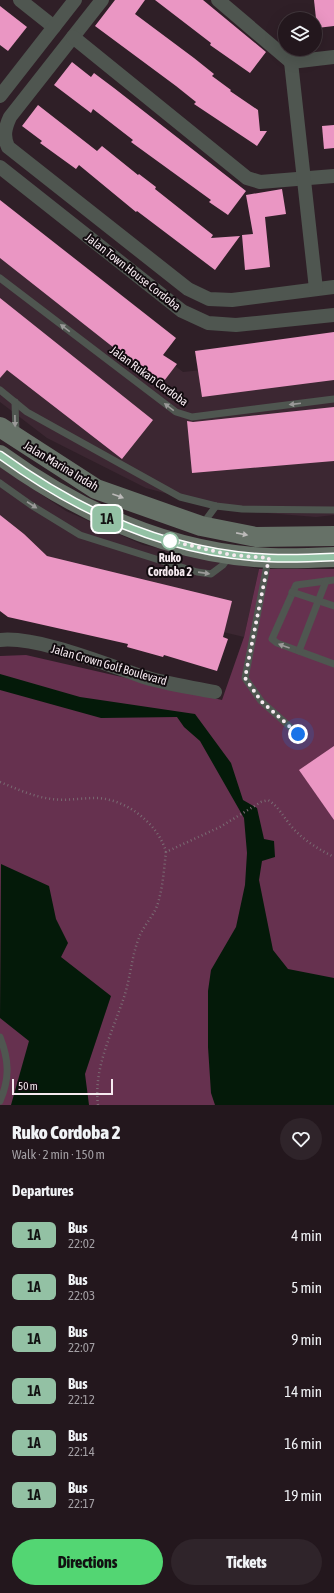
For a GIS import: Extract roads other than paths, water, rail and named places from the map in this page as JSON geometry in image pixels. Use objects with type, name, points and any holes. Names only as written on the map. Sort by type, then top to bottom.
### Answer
[{"type":"main road","name":"Jalan Marina Indah","points":[[8,433],[96,489],[201,526],[256,537],[334,536]]},
{"type":"main road","name":"Jalan Marina Indah","points":[[0,455],[26,473],[94,513],[143,534],[231,555],[269,558],[334,557]]},
{"type":"street","points":[[20,0],[54,27]]},
{"type":"street","points":[[0,96],[75,0]]},
{"type":"street","points":[[102,0],[10,117],[5,129],[5,140],[8,147],[188,289],[209,299],[232,300],[334,287]]},
{"type":"street","points":[[218,0],[291,62],[316,289]]},
{"type":"street","points":[[73,37],[247,178],[260,182],[334,176]]},
{"type":"street","points":[[291,62],[334,57]]},
{"type":"street","name":"Jalan Town House Cordoba","points":[[0,167],[182,311],[208,323],[236,326],[334,315]]},
{"type":"street","name":"Jalan Crown Golf Boulevard","points":[[1,639],[33,642],[142,676],[215,692]]},
{"type":"lane","name":"Jalan Rukan Cordoba","points":[[0,278],[176,412],[184,415],[192,417],[334,399]]},
{"type":"lane","points":[[0,390],[27,412],[180,497],[216,506],[334,510]]},
{"type":"lane","points":[[8,433],[15,402]]},
{"type":"lane","points":[[0,483],[31,505],[80,535],[197,572],[211,574],[224,565],[231,555]]},
{"type":"lane","points":[[201,526],[216,506]]},
{"type":"lane","points":[[269,558],[245,678],[261,701],[298,734]]},
{"type":"lane","points":[[330,580],[299,584],[292,592],[272,639],[274,642],[334,663]]},
{"type":"lane","points":[[299,651],[317,601],[330,580]]},
{"type":"lane","points":[[292,592],[334,606]]},
{"type":"lane","points":[[0,1037],[7,1056],[6,1088],[0,1102]]},
{"type":"place","name":"Ruko Cordoba 2","points":[[170,541]]}]
